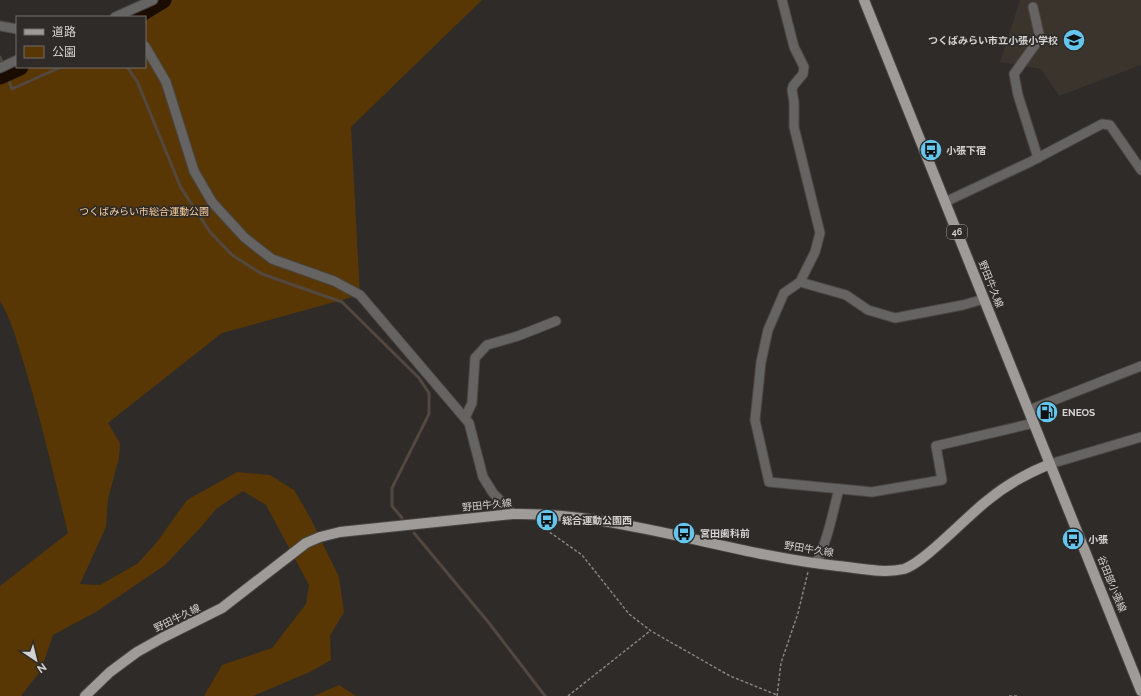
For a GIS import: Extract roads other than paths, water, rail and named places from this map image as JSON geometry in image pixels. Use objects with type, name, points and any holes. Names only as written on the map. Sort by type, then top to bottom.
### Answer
[{"type":"main road","name":"野田牛久線","points":[[85,696],[110,672],[137,652],[222,608],[302,546],[320,537],[340,532],[513,514],[568,516],[813,563],[884,571],[905,568],[924,556],[982,504],[1006,486],[1024,475],[1050,464],[864,0]]},
{"type":"main road","name":"谷田部小張線","points":[[1050,464],[1140,686]]},
{"type":"street","points":[[127,15],[153,0]]},
{"type":"street","points":[[782,0],[794,47],[804,66],[803,74],[792,90],[794,127],[820,233],[815,252],[800,282],[784,293],[768,330],[762,362],[755,420],[769,482],[872,492],[942,480],[936,446],[1034,423]]},
{"type":"street","points":[[1033,7],[1040,38],[1014,74],[1018,96],[1038,158]]},
{"type":"street","points":[[0,26],[16,29]]},
{"type":"street","points":[[146,48],[166,82],[194,171],[212,202],[245,238],[272,259],[334,281],[360,295],[469,423],[483,477],[493,493],[513,514]]},
{"type":"street","points":[[0,68],[16,60]]},
{"type":"street","points":[[945,202],[1038,158],[1102,124],[1110,125],[1140,168]]},
{"type":"street","points":[[800,282],[846,295],[868,310],[895,318],[963,305],[984,298]]},
{"type":"street","points":[[465,418],[472,403],[475,358],[487,344],[518,336],[556,321]]},
{"type":"street","points":[[1029,410],[1141,366]]},
{"type":"street","points":[[1050,464],[1141,437]]},
{"type":"street","points":[[813,563],[823,549],[839,489]]},
{"type":"waterway","points":[[137,16],[163,0]]},
{"type":"waterway","points":[[0,57],[12,89],[59,68]]},
{"type":"waterway","points":[[0,76],[18,68]]},
{"type":"waterway","points":[[128,68],[137,81],[181,188],[210,232],[232,255],[262,274],[342,302],[419,378],[429,393],[429,414],[392,488],[392,506],[402,518]]},
{"type":"waterway","points":[[414,533],[489,623],[545,696]]},
{"type":"place","name":"つくばみらい市立小張小学校","points":[[1074,40]]},
{"type":"place","name":"小張下宿","points":[[931,150]]},
{"type":"place","name":"ENEOS","points":[[1047,412]]},
{"type":"place","name":"総合運動公園西","points":[[547,520]]},
{"type":"place","name":"宮田歯科前","points":[[684,533]]},
{"type":"place","name":"小張","points":[[1073,539]]},
{"type":"park label","name":"つくばみらい市総合運動公園","points":[[144,211]]}]
